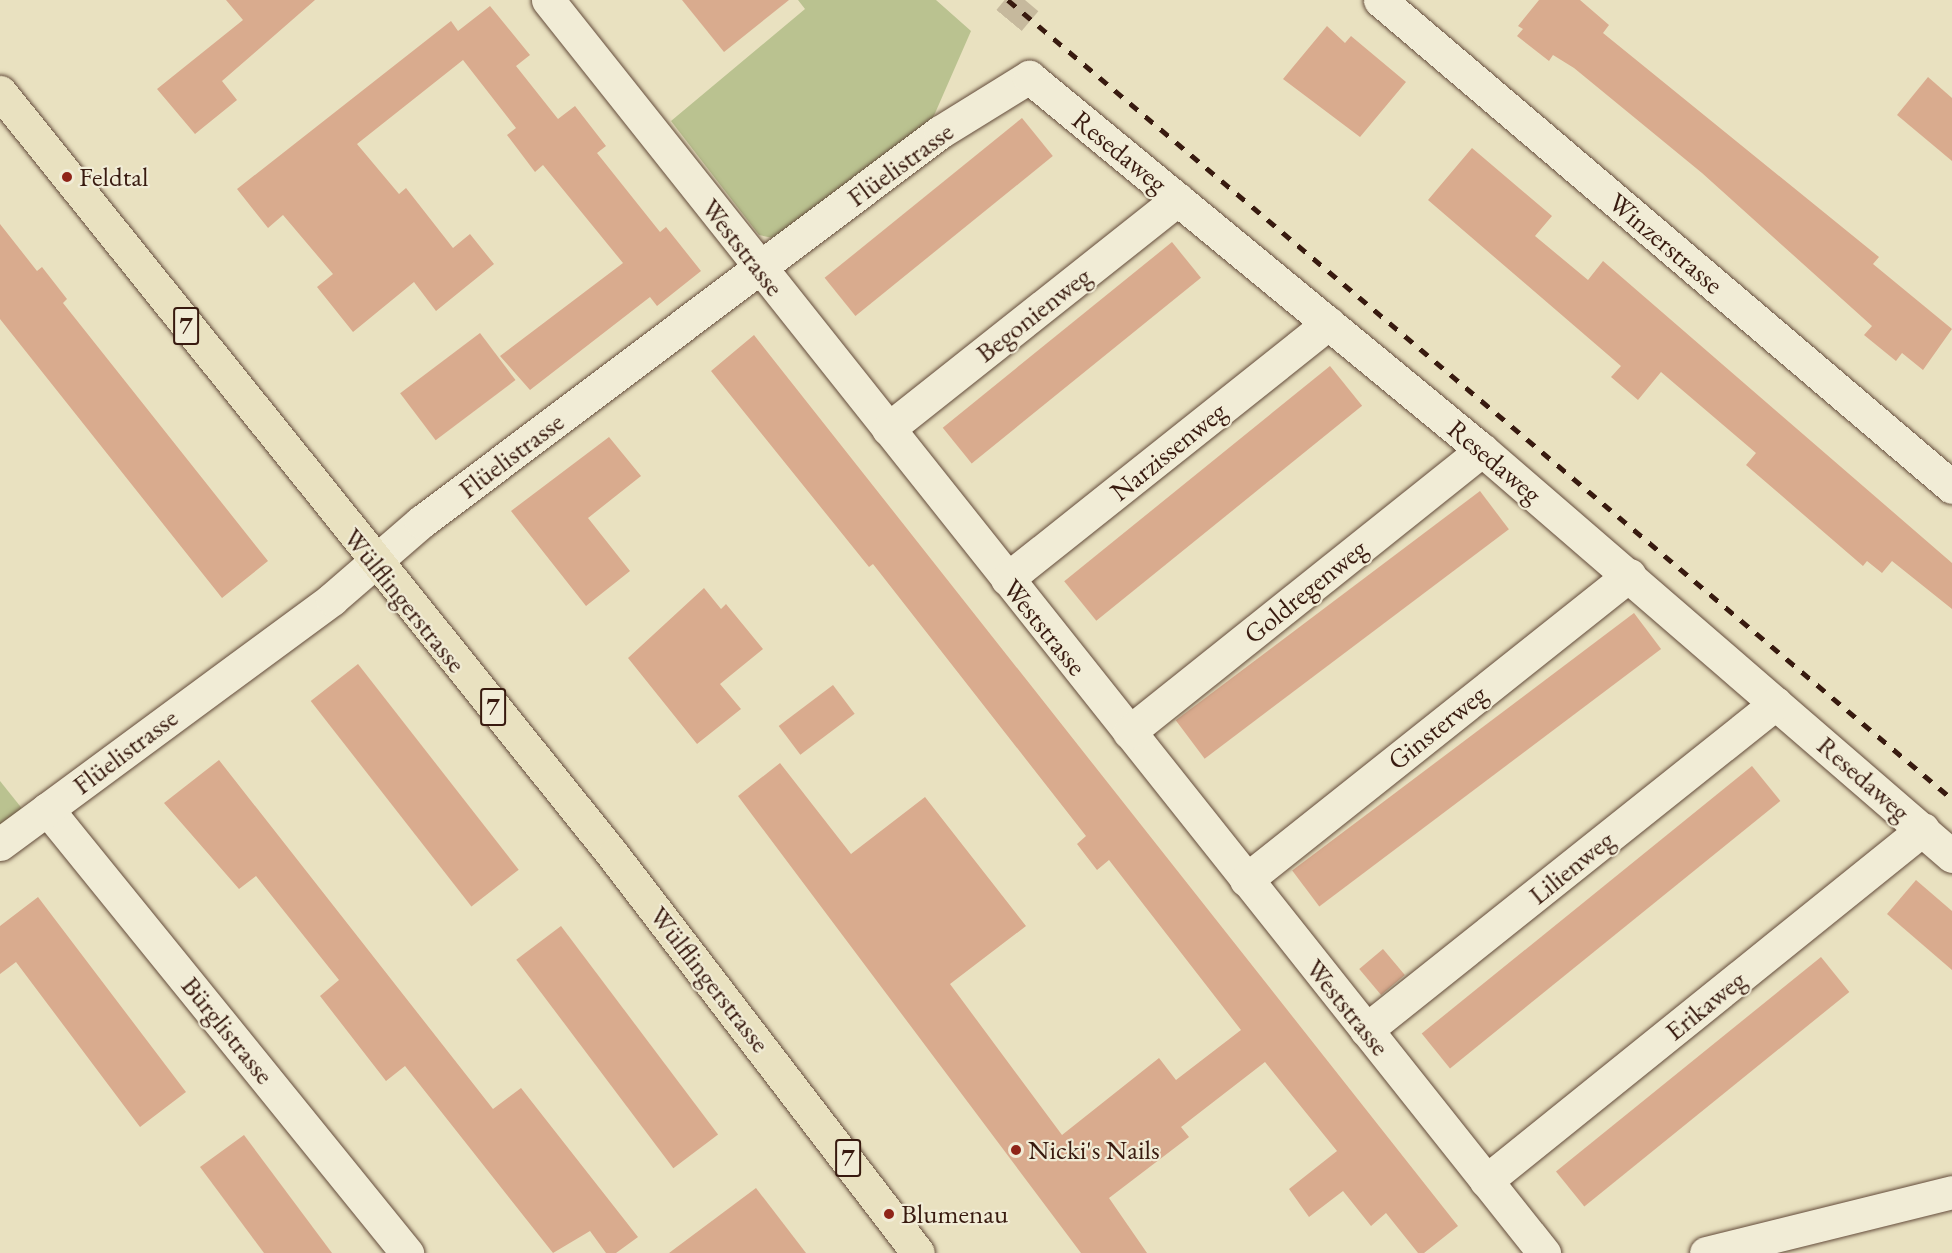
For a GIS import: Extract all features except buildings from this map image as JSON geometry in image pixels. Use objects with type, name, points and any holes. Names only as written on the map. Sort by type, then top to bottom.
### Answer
[{"type":"main road","name":"Wülflingerstrasse","points":[[0,92],[372,560],[702,967],[918,1253]]},
{"type":"street","name":"Weststrasse","points":[[548,0],[1544,1253]]},
{"type":"street","name":"Winzerstrasse","points":[[1380,0],[1952,487]]},
{"type":"street","name":"Flüelistrasse","points":[[0,844],[332,598],[372,560],[940,132],[1029,77]]},
{"type":"street","name":"Resedaweg","points":[[1029,77],[1482,450],[1952,856]]},
{"type":"street","name":"Begonienweg","points":[[888,429],[1178,199]]},
{"type":"street","name":"Narzissenweg","points":[[1007,579],[1329,322]]},
{"type":"street","name":"Goldregenweg","points":[[1129,732],[1482,450]]},
{"type":"street","name":"Ginsterweg","points":[[1246,880],[1629,575]]},
{"type":"street","name":"Lilienweg","points":[[1366,1030],[1776,703]]},
{"type":"street","name":"Bürglistrasse","points":[[47,809],[407,1253]]},
{"type":"street","name":"Erikaweg","points":[[1486,1181],[1923,829]]},
{"type":"street","points":[[1710,1253],[1952,1192]]},
{"type":"green space","points":[[798,0],[936,0],[971,31],[929,127],[782,240],[759,235],[671,121],[805,9]]},
{"type":"green space","points":[[0,781],[32,821],[0,844]]},
{"type":"tunnel","points":[[1009,20],[1026,0]]},
{"type":"railway","points":[[1008,0],[1952,799]]},
{"type":"place","name":"Feldtal","points":[[67,177]]},
{"type":"place","name":"Nicki's Nails","points":[[1016,1150]]},
{"type":"place","name":"Blumenau","points":[[889,1214]]}]
